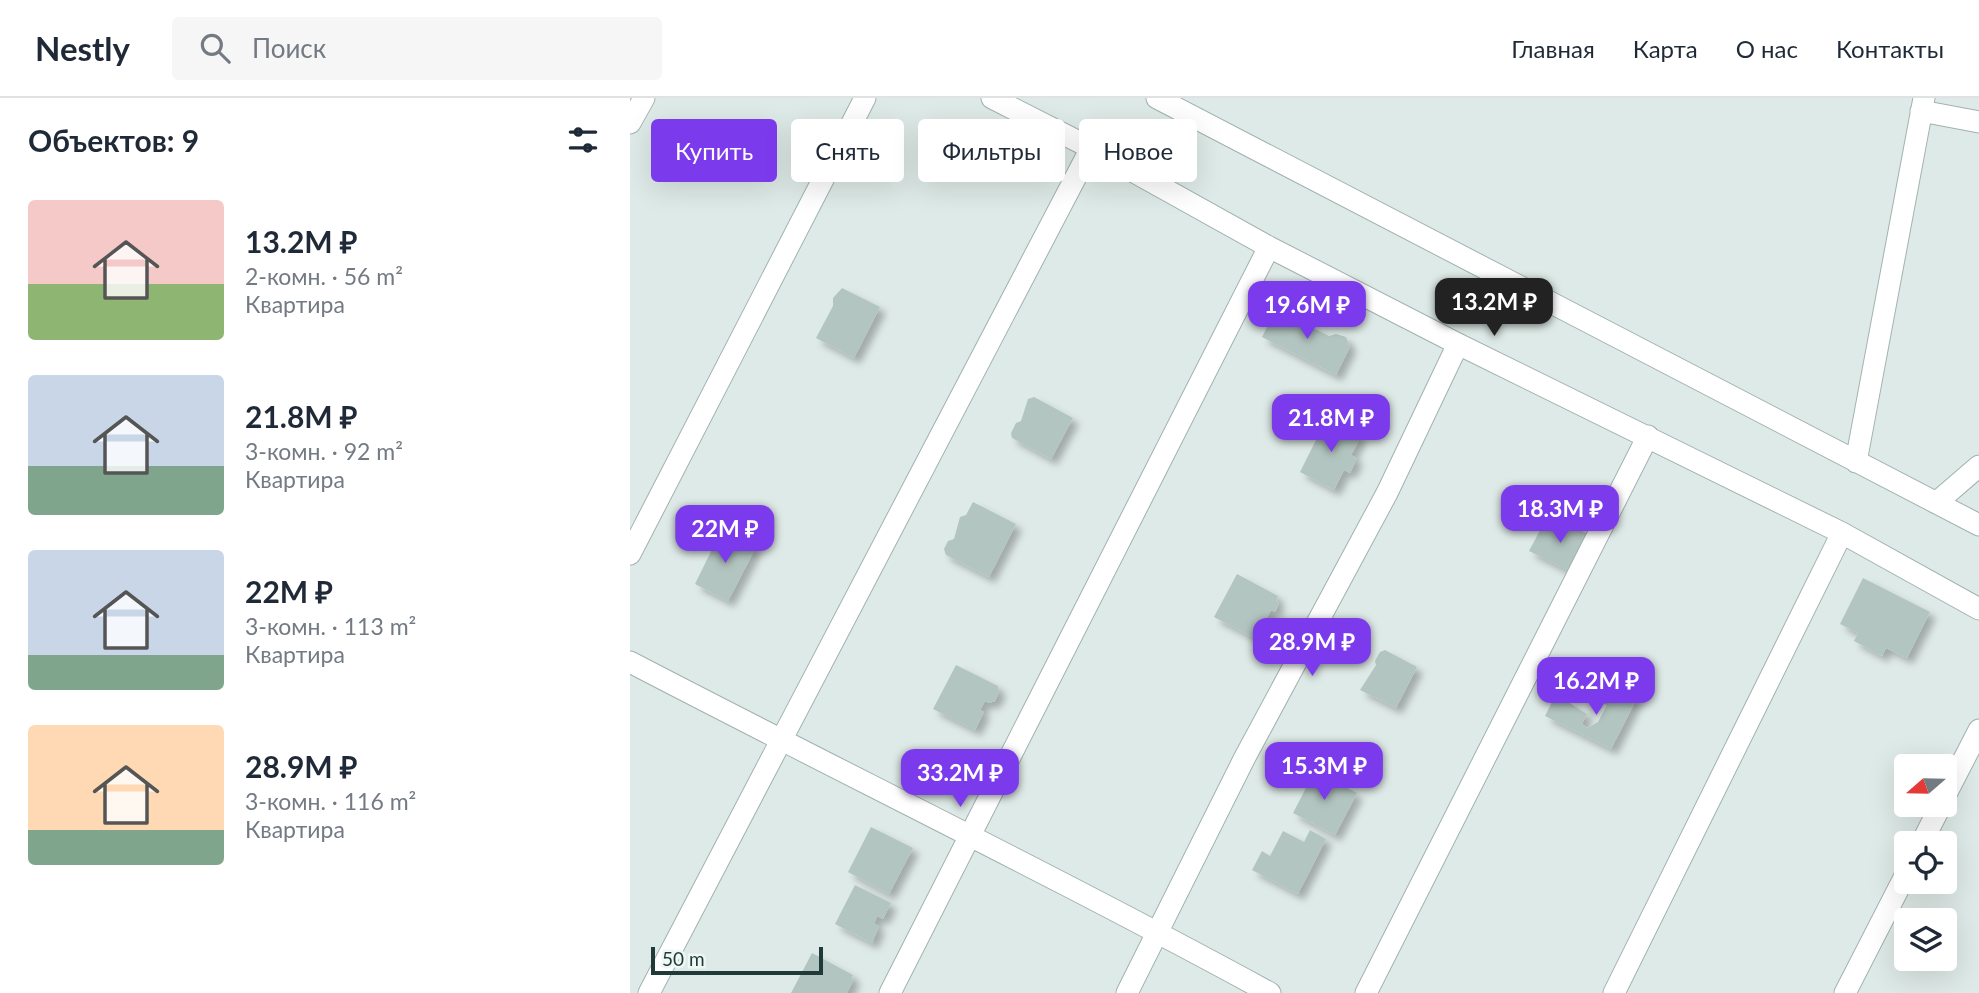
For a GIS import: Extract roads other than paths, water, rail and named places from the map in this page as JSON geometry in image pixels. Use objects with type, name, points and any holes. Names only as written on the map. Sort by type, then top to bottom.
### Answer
[{"type":"street","points":[[630,123],[644,98]]},
{"type":"street","points":[[630,554],[864,98]]},
{"type":"street","points":[[992,98],[1079,142]]},
{"type":"street","points":[[1157,98],[1979,525]]},
{"type":"street","points":[[1856,462],[1922,105],[1979,122]]},
{"type":"street","points":[[649,993],[1079,171]]},
{"type":"street","points":[[1152,182],[1269,247],[1458,344],[1842,533],[1979,609]]},
{"type":"street","points":[[890,993],[1269,247]]},
{"type":"street","points":[[1127,993],[1244,759],[1388,493],[1458,344]]},
{"type":"street","points":[[1366,993],[1648,436]]},
{"type":"street","points":[[1936,503],[1979,466]]},
{"type":"street","points":[[1614,993],[1842,533]]},
{"type":"street","points":[[630,662],[1157,932],[1270,993]]},
{"type":"street","points":[[1957,773],[1979,730]]},
{"type":"street","points":[[1845,993],[1896,894]]}]
